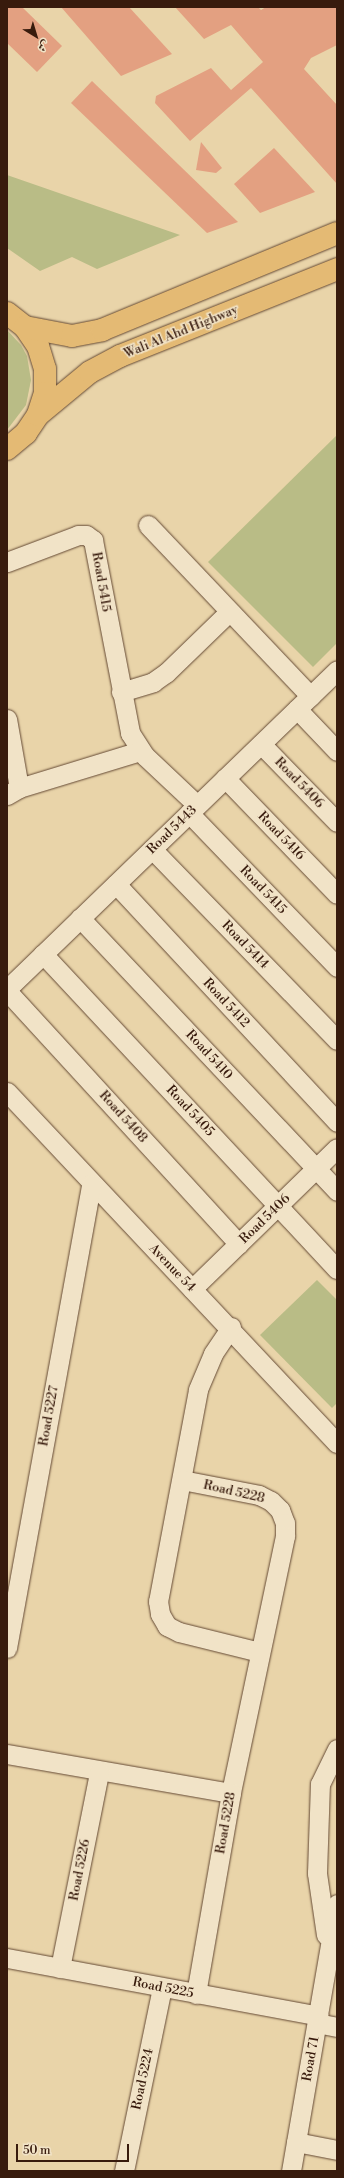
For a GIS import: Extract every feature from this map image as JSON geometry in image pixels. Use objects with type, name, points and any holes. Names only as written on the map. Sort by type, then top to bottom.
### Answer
[{"type":"main road","points":[[25,327],[72,336],[102,330],[337,233]]},
{"type":"main road","name":"Wali Al Ahd Highway","points":[[38,415],[90,372],[120,356],[337,269]]},
{"type":"main road","points":[[7,313],[25,327],[38,346],[45,369],[45,393],[38,415],[26,433],[7,449]]},
{"type":"street","points":[[148,525],[310,696]]},
{"type":"street","name":"Road 5415","points":[[7,562],[78,535],[86,536],[93,540],[130,733],[140,751],[337,967]]},
{"type":"street","points":[[121,692],[153,682],[166,673],[229,612]]},
{"type":"street","name":"Road 5443","points":[[7,990],[310,696],[336,673]]},
{"type":"street","points":[[297,709],[337,750]]},
{"type":"street","points":[[7,719],[13,792],[140,751]]},
{"type":"street","name":"Road 5406","points":[[261,744],[337,822]]},
{"type":"street","name":"Road 5416","points":[[225,778],[337,894]]},
{"type":"street","name":"Road 5414","points":[[152,849],[337,1040]]},
{"type":"street","name":"Road 5412","points":[[116,884],[337,1122]]},
{"type":"street","name":"Road 5410","points":[[80,918],[337,1191]]},
{"type":"street","name":"Road 5405","points":[[43,954],[337,1269]]},
{"type":"street","name":"Road 5408","points":[[7,990],[239,1244]]},
{"type":"street","name":"Avenue 54","points":[[11,1104],[231,1327],[337,1443]]},
{"type":"street","name":"Road 5406","points":[[192,1289],[337,1148]]},
{"type":"street","name":"Road 5227","points":[[7,1648],[91,1184]]},
{"type":"street","points":[[231,1327],[213,1354],[198,1390],[158,1601],[160,1614],[167,1626],[179,1632],[260,1652]]},
{"type":"street","name":"Road 5228","points":[[182,1480],[259,1495],[271,1501],[280,1510],[285,1523],[285,1536],[231,1793],[196,1994]]},
{"type":"street","name":"Road 71","points":[[329,1947],[317,1873],[320,1784],[337,1749]]},
{"type":"street","points":[[7,1754],[99,1772],[231,1793]]},
{"type":"street","name":"Road 5226","points":[[60,1968],[99,1772]]},
{"type":"street","name":"Road 71","points":[[290,2171],[318,2020],[337,1904]]},
{"type":"street","name":"Road 5225","points":[[7,1958],[196,1994],[318,2020],[337,2027]]},
{"type":"street","name":"Road 5224","points":[[124,2171],[162,1988]]},
{"type":"street","points":[[296,2142],[337,2150]]},
{"type":"green space","points":[[7,175],[180,235],[97,269],[72,257],[40,271],[7,248]]},
{"type":"green space","points":[[7,330],[21,345],[27,356],[31,380],[26,405],[7,430]]},
{"type":"green space","points":[[337,435],[337,643],[313,667],[208,562]]},
{"type":"green space","points":[[317,1280],[337,1300],[337,1403],[332,1408],[260,1335]]},
{"type":"building","points":[[7,7],[22,7],[62,46],[37,72],[7,43]]},
{"type":"building","points":[[61,7],[129,7],[172,54],[121,76]]},
{"type":"building","points":[[175,7],[258,7],[261,10],[266,7],[337,7],[337,45],[311,58],[304,69],[337,105],[337,184],[251,88],[190,141],[155,103],[156,96],[211,68],[231,90],[263,62],[231,25],[204,39]]},
{"type":"building","points":[[92,81],[238,222],[207,233],[71,103]]},
{"type":"building","points":[[201,142],[222,168],[216,173],[196,170]]},
{"type":"building","points":[[274,148],[315,192],[260,213],[234,184]]}]
